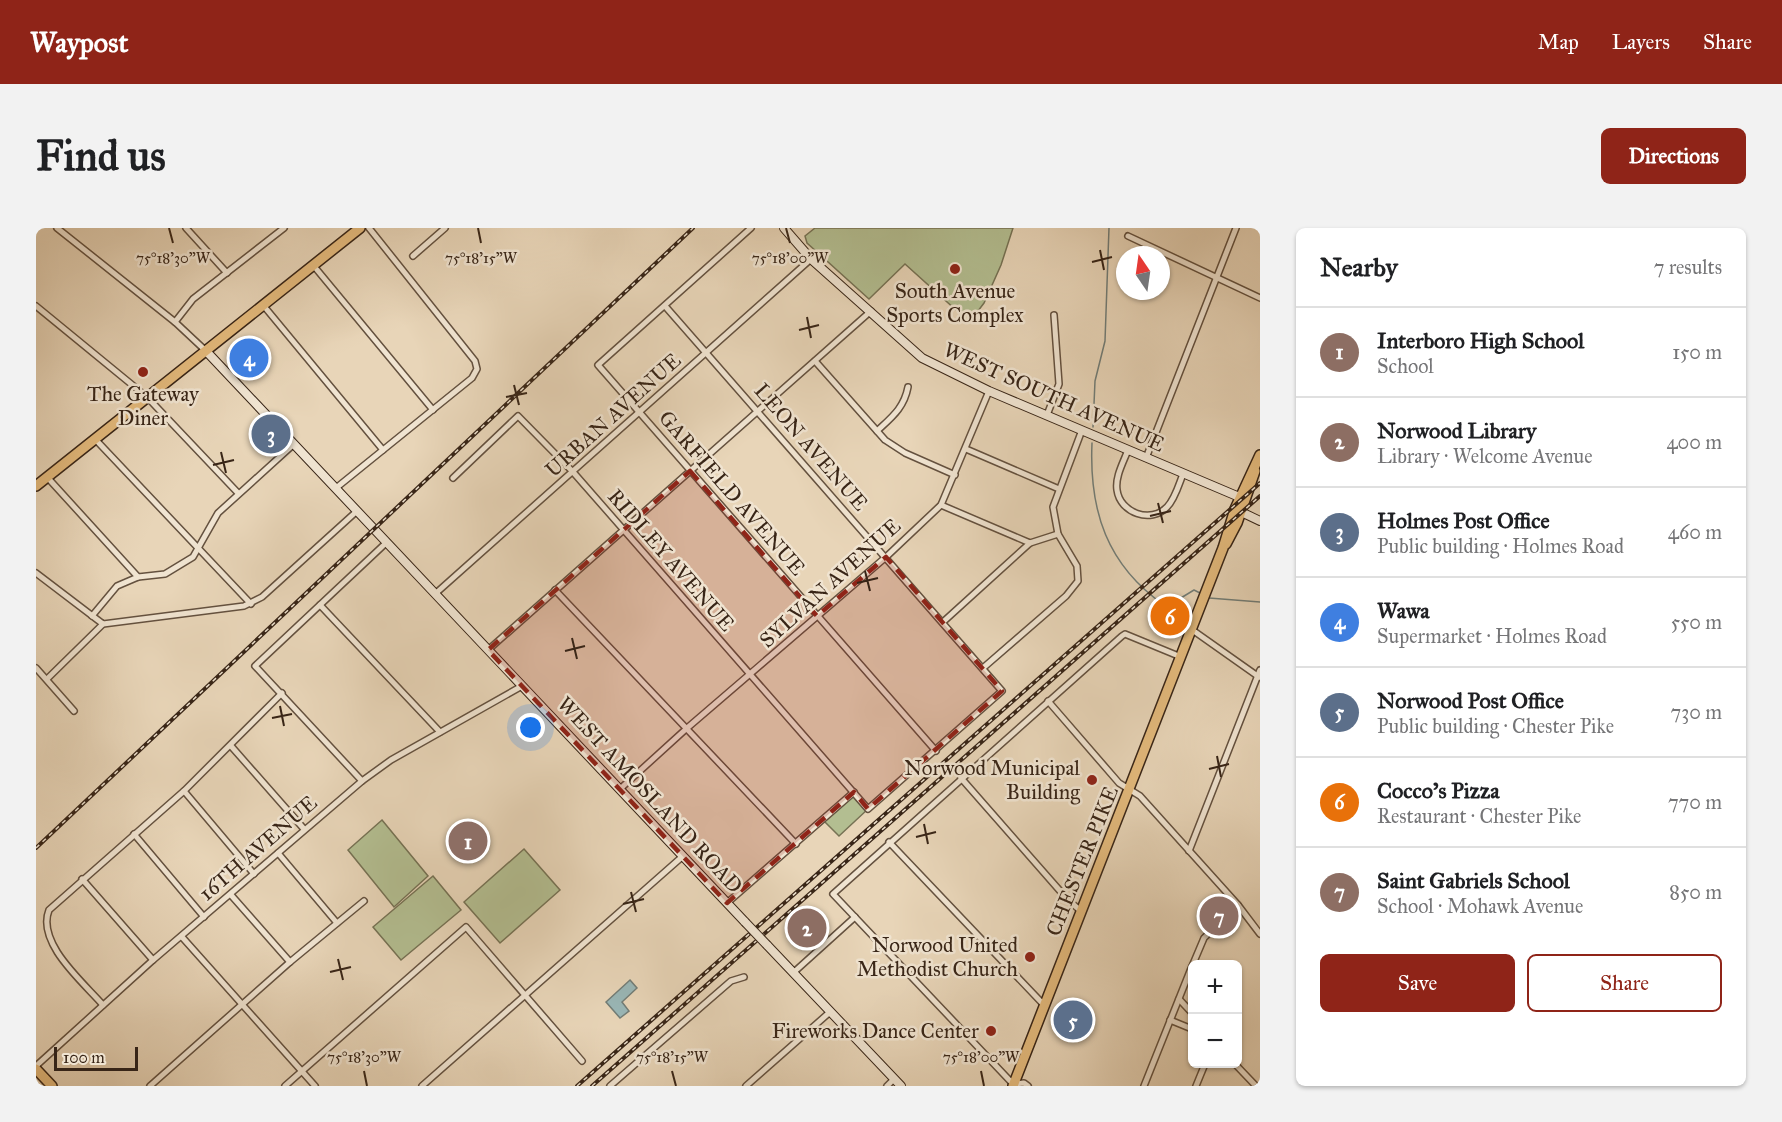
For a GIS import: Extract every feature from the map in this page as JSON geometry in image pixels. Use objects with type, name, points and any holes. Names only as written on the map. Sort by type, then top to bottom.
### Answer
[{"type":"main road","points":[[36,486],[360,228]]},
{"type":"main road","name":"CHESTER PIKE","points":[[1014,1085],[1258,459]]},
{"type":"main road","points":[[36,1067],[52,1086]]},
{"type":"street","points":[[57,228],[174,322],[206,351]]},
{"type":"street","points":[[186,228],[227,273]]},
{"type":"street","points":[[174,322],[193,299],[284,228]]},
{"type":"street","points":[[336,488],[472,378],[477,369],[475,361],[369,228]]},
{"type":"street","points":[[413,256],[445,228]]},
{"type":"street","points":[[665,306],[751,228]]},
{"type":"street","name":"WEST SOUTH AVENUE","points":[[784,228],[811,259],[871,310],[922,358],[988,391],[1243,499]]},
{"type":"street","points":[[1146,458],[1236,228]]},
{"type":"street","points":[[1128,236],[1260,298]]},
{"type":"street","name":"URBAN AVENUE","points":[[435,594],[811,259]]},
{"type":"street","points":[[313,266],[432,410]]},
{"type":"street","points":[[263,305],[383,450]]},
{"type":"street","points":[[36,306],[147,397],[238,494]]},
{"type":"street","name":"LEON AVENUE","points":[[665,306],[1002,691],[936,751]]},
{"type":"street","name":"GARFIELD AVENUE","points":[[665,306],[598,365],[936,751]]},
{"type":"street","points":[[488,650],[871,310]]},
{"type":"street","points":[[1047,415],[1059,384],[1054,315]]},
{"type":"street","name":"WEST AMOSLAND ROAD","points":[[206,351],[901,1086]]},
{"type":"street","points":[[815,361],[877,431],[905,453],[955,475]]},
{"type":"street","points":[[877,431],[900,410],[906,401],[908,387]]},
{"type":"street","name":"SYLVAN AVENUE","points":[[620,789],[686,729],[886,557],[941,505],[988,391]]},
{"type":"street","name":"RIDLEY AVENUE","points":[[453,478],[518,416],[573,472],[622,531],[868,809],[936,751]]},
{"type":"street","points":[[983,668],[1077,584],[1079,577],[1077,566],[1058,534],[1053,507],[1082,430]]},
{"type":"street","points":[[94,439],[251,604]]},
{"type":"street","points":[[92,616],[117,586],[138,577],[165,574],[193,558],[209,525],[238,494],[294,444]]},
{"type":"street","points":[[966,449],[1059,489]]},
{"type":"street","points":[[1128,450],[1120,470],[1117,489],[1121,503],[1138,514],[1154,514],[1167,507],[1183,474]]},
{"type":"street","points":[[47,477],[138,577]]},
{"type":"street","points":[[941,505],[1030,543]]},
{"type":"street","points":[[47,679],[103,624],[251,604],[262,597],[357,511]]},
{"type":"street","points":[[1238,511],[1260,521]]},
{"type":"street","points":[[943,622],[1030,543],[1058,534]]},
{"type":"street","points":[[362,781],[255,666],[387,542]]},
{"type":"street","points":[[36,573],[103,624]]},
{"type":"street","points":[[555,590],[796,844]]},
{"type":"street","points":[[320,604],[440,732]]},
{"type":"street","points":[[1191,630],[1259,677]]},
{"type":"street","points":[[1028,1086],[1024,1083],[1014,1085],[833,894],[1125,634],[1181,657]]},
{"type":"street","points":[[36,668],[74,711]]},
{"type":"street","points":[[1189,851],[1260,670]]},
{"type":"street","name":"16TH AVENUE","points":[[36,1067],[153,960],[362,781],[440,732],[522,686]]},
{"type":"street","points":[[103,1005],[50,942],[45,921],[49,910],[184,791],[282,693]]},
{"type":"street","points":[[1048,701],[1119,783],[1140,796],[1238,905],[1259,932]]},
{"type":"street","points":[[231,746],[304,829]]},
{"type":"street","points":[[961,778],[1068,900],[1081,911]]},
{"type":"street","points":[[184,791],[254,874]]},
{"type":"street","points":[[727,903],[854,792]]},
{"type":"street","points":[[134,834],[204,917]]},
{"type":"street","points":[[889,842],[1044,1005]]},
{"type":"street","points":[[278,853],[337,923]]},
{"type":"street","points":[[422,1086],[682,856]]},
{"type":"street","points":[[82,879],[153,960]]},
{"type":"street","points":[[231,895],[290,962]]},
{"type":"street","points":[[150,1086],[290,962],[363,901]]},
{"type":"street","points":[[1195,960],[1204,938],[1238,905]]},
{"type":"street","points":[[793,973],[855,917]]},
{"type":"street","points":[[285,1086],[466,927],[582,1061]]},
{"type":"street","points":[[182,937],[315,1086]]},
{"type":"street","points":[[610,1086],[731,981],[744,977]]},
{"type":"street","points":[[1144,1086],[1188,977]]},
{"type":"street","points":[[1179,999],[1188,1009]]},
{"type":"street","points":[[746,1086],[830,1012]]},
{"type":"street","points":[[1170,1020],[1188,1027]]},
{"type":"street","points":[[1196,1086],[1203,1068]]},
{"type":"street","points":[[1239,1068],[1256,1086]]},
{"type":"street","points":[[887,1086],[894,1079]]},
{"type":"highlighted area","points":[[690,471],[817,616],[886,557],[1002,691],[868,809],[854,792],[727,903],[488,650]]},
{"type":"green space","name":"South Avenue Sports Complex","points":[[815,228],[1013,228],[1001,265],[984,303],[975,315],[956,310],[905,264],[869,299],[807,243],[805,236]]},
{"type":"green space","points":[[854,792],[868,809],[839,836],[823,820]]},
{"type":"green space","points":[[382,820],[428,876],[394,907],[348,850]]},
{"type":"green space","points":[[524,849],[560,890],[500,943],[464,902]]},
{"type":"green space","points":[[433,876],[461,910],[401,960],[373,927]]},
{"type":"water","points":[[630,980],[637,988],[622,1002],[629,1011],[620,1018],[606,1002]]},
{"type":"waterway","points":[[1093,427],[1095,381],[1105,341],[1109,228]]},
{"type":"waterway","points":[[1092,443],[1092,468],[1098,514],[1115,554],[1128,572],[1164,605],[1171,604],[1194,590],[1202,594]]},
{"type":"waterway","points":[[1209,598],[1260,602]]},
{"type":"railway","points":[[36,848],[693,228]]},
{"type":"railway","points":[[577,1086],[1260,483]]},
{"type":"railway","points":[[592,1086],[1260,496]]},
{"type":"place","name":"South Avenue Sports Complex","points":[[955,269]]},
{"type":"place","name":"Wawa","points":[[249,358]]},
{"type":"place","name":"The Gateway Diner","points":[[143,372]]},
{"type":"place","name":"Holmes Post Office","points":[[271,434]]},
{"type":"place","name":"Cocco's Pizza","points":[[1170,616]]},
{"type":"place","name":"Norwood Municipal Building","points":[[1092,780]]},
{"type":"place","name":"Interboro High School","points":[[468,841]]},
{"type":"place","name":"Saint Gabriels School","points":[[1219,916]]},
{"type":"place","name":"Norwood Library","points":[[807,928]]},
{"type":"place","name":"Norwood United Methodist Church","points":[[1030,957]]},
{"type":"place","name":"Norwood Post Office","points":[[1073,1020]]},
{"type":"place","name":"Fireworks Dance Center","points":[[991,1031]]}]
